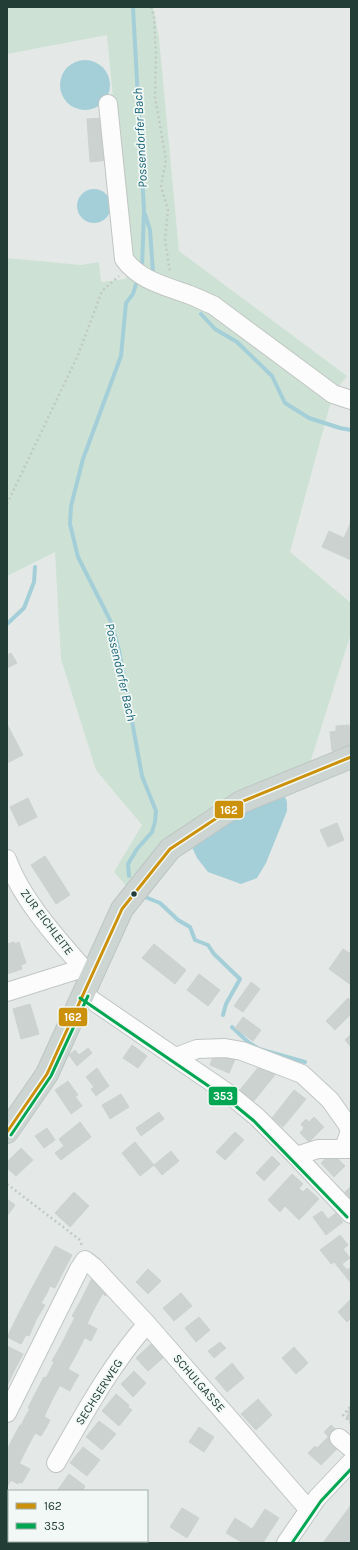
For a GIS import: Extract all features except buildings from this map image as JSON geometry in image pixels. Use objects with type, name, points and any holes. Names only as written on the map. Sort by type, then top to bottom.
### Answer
[{"type":"main road","points":[[7,1132],[47,1074],[86,980],[122,909],[170,849],[241,802],[351,757]]},
{"type":"street","points":[[108,104],[124,259],[129,266],[146,279],[213,305],[333,394],[351,400]]},
{"type":"street","name":"ZUR EICHLEITE","points":[[7,992],[86,980],[9,871]]},
{"type":"street","points":[[86,980],[176,1058],[229,1094],[257,1117],[351,1214]]},
{"type":"street","points":[[176,1058],[197,1049],[225,1048],[242,1051],[302,1074],[330,1100],[347,1124],[350,1131],[348,1149],[318,1149],[296,1156]]},
{"type":"street","points":[[7,1413],[79,1269],[86,1260]]},
{"type":"street","name":"SCHULGASSE","points":[[86,1260],[148,1324],[309,1510]]},
{"type":"street","name":"SECHSERWEG","points":[[56,1463],[89,1407],[132,1340],[148,1324]]},
{"type":"street","points":[[286,1543],[318,1498],[349,1468]]},
{"type":"path","points":[[151,7],[154,16],[156,47],[155,97],[166,160],[161,186],[168,210],[166,240],[172,289]]},
{"type":"path","points":[[7,504],[78,355],[102,291],[129,266]]},
{"type":"path","points":[[7,1184],[80,1240],[86,1260]]},
{"type":"path","points":[[350,1407],[343,1415],[351,1423]]},
{"type":"green space","points":[[7,7],[153,7],[159,38],[179,251],[347,376],[333,394],[290,552],[351,603],[351,633],[306,776],[128,888],[114,872],[142,825],[96,770],[61,659],[55,552],[7,576],[7,258],[81,265],[99,262],[101,282],[126,279],[129,266],[107,35],[7,54]]},
{"type":"water","points":[[80,60],[90,60],[103,67],[110,80],[110,90],[103,103],[90,110],[80,110],[71,106],[64,99],[60,90],[60,80],[64,71],[71,64]]},
{"type":"water","points":[[94,189],[106,194],[111,206],[106,218],[94,223],[82,218],[77,206],[82,194]]},
{"type":"water","points":[[285,797],[287,802],[287,811],[266,863],[257,878],[241,884],[208,872],[197,858],[191,845],[228,820],[254,808]]},
{"type":"waterway","name":"Possendorfer Bach","points":[[133,7],[144,210],[142,269]]},
{"type":"waterway","points":[[145,214],[150,230],[153,272],[156,275]]},
{"type":"waterway","name":"Possendorfer Bach","points":[[129,876],[128,864],[137,849],[152,832],[156,811],[142,776],[119,650],[111,622],[78,557],[70,524],[71,506],[83,459],[121,356],[126,303],[133,294],[136,284]]},
{"type":"waterway","points":[[201,314],[215,329],[237,342],[272,376],[285,403],[309,418],[351,430]]},
{"type":"waterway","points":[[7,624],[24,608],[34,582],[35,567]]},
{"type":"waterway","name":"Possendorfer Bach","points":[[142,893],[145,897],[160,903],[178,920],[190,927],[195,940],[208,945],[214,954],[240,979],[226,1004],[223,1015]]},
{"type":"waterway","name":"Possendorfer Bach","points":[[232,1027],[248,1042],[259,1049],[305,1062]]},
{"type":"transit line","name":"162","points":[[7,1132],[47,1074],[122,909],[170,849],[241,802],[351,757]]},
{"type":"transit line","name":"353","points":[[11,1135],[51,1076],[88,996]]},
{"type":"transit line","name":"353","points":[[80,998],[226,1098],[254,1121],[347,1217]]},
{"type":"transit line","name":"353","points":[[292,1543],[321,1501],[351,1469]]}]
